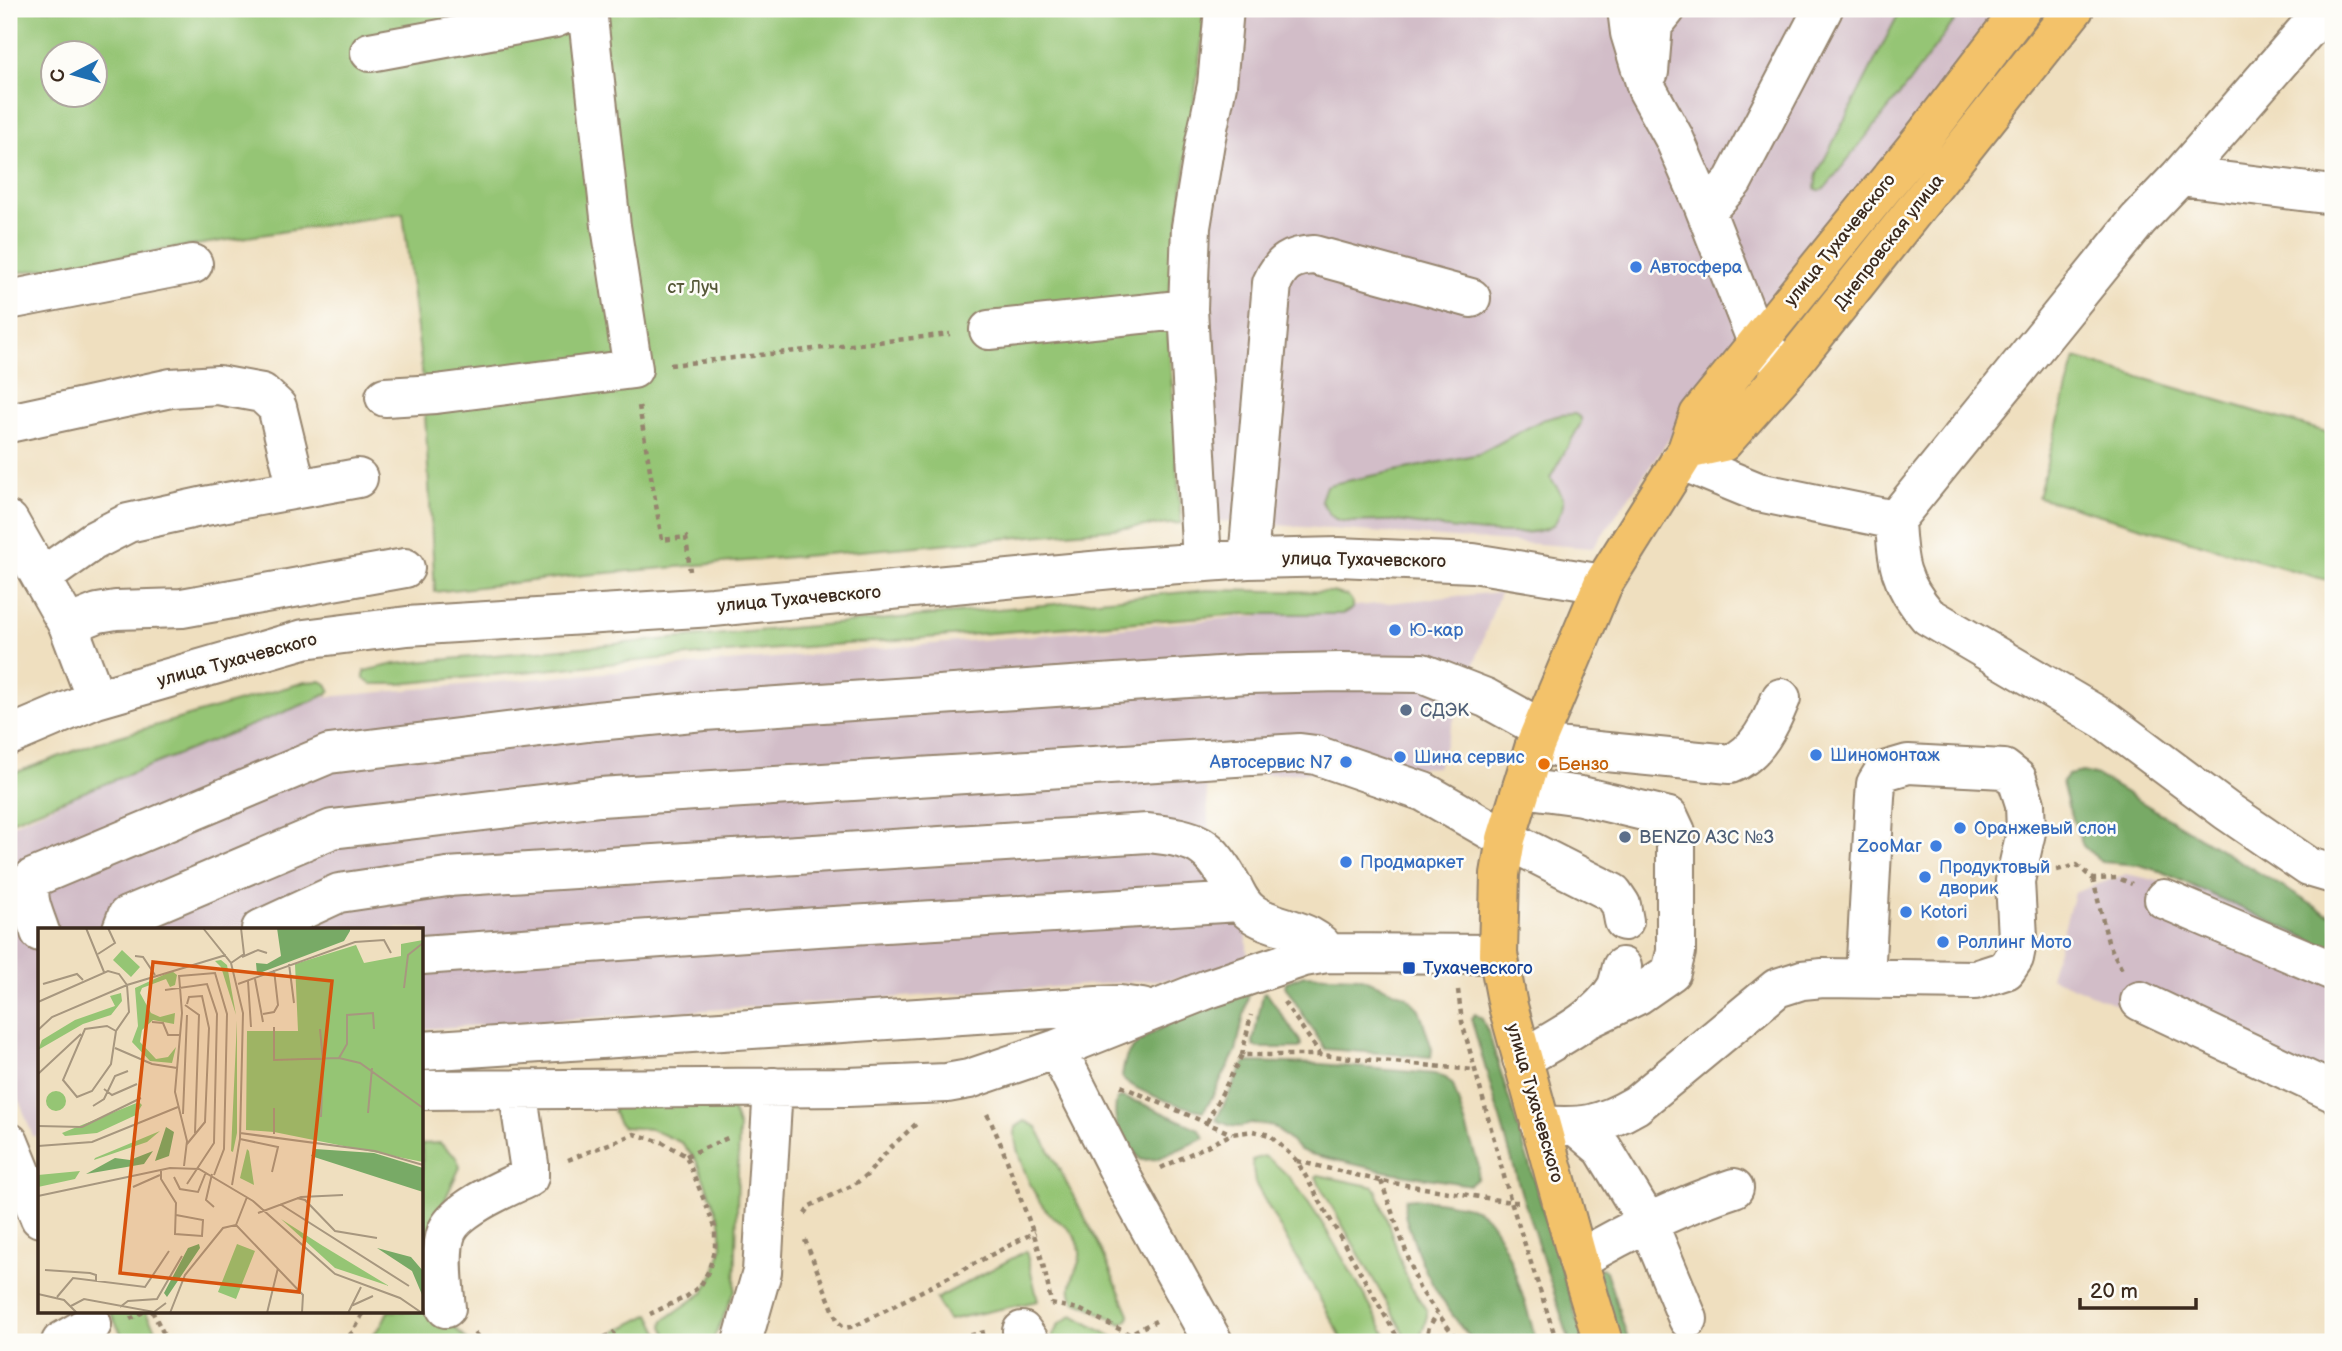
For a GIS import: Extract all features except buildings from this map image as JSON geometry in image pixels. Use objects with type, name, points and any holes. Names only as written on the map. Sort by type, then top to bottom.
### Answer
[{"type":"main road","name":"улица Тухачевского","points":[[1603,1342],[1578,1260],[1559,1126],[1522,1059],[1498,954],[1500,874],[1506,839],[1522,788],[1539,737],[1603,584],[1684,455],[1699,415],[1920,142],[2022,9]]},
{"type":"main road","name":"Днепровская улица","points":[[1684,455],[1723,442],[1788,369],[2074,9]]},
{"type":"street","points":[[370,52],[555,18],[576,9]]},
{"type":"street","points":[[385,397],[436,394],[633,369],[611,226],[587,9]]},
{"type":"street","points":[[1202,562],[1188,309],[1191,227],[1217,85],[1224,9]]},
{"type":"street","points":[[1627,9],[1630,33],[1647,89],[1674,138],[1757,342],[1788,369]]},
{"type":"street","points":[[1647,89],[1653,48],[1653,25],[1666,9]]},
{"type":"street","points":[[1704,207],[1715,201],[1733,181],[1823,9]]},
{"type":"street","points":[[2325,9],[2180,176],[2138,220],[1895,520],[1897,557],[1910,596],[1928,616],[2105,720],[2227,811],[2309,867],[2333,874]]},
{"type":"street","points":[[2180,176],[2333,195]]},
{"type":"street","points":[[1248,559],[1272,283],[1278,269],[1287,260],[1314,255],[1471,298]]},
{"type":"street","points":[[9,300],[193,264]]},
{"type":"street","points":[[989,330],[1188,309]]},
{"type":"street","points":[[9,424],[172,388],[218,385],[262,393],[277,407],[297,489]]},
{"type":"street","points":[[1684,455],[1758,492],[1895,520]]},
{"type":"street","points":[[42,577],[93,541],[128,523],[358,478]]},
{"type":"street","points":[[9,521],[68,625],[96,699]]},
{"type":"street","name":"улица Тухачевского","points":[[9,736],[96,699],[304,639],[407,626],[713,607],[1248,559],[1339,556],[1473,563],[1603,584]]},
{"type":"street","points":[[68,625],[98,613],[182,608],[405,568]]},
{"type":"street","points":[[39,928],[28,898],[33,878],[329,754],[596,721],[704,711],[1314,672],[1422,674],[1486,698],[1539,737],[1730,764],[1743,759],[1770,724],[1781,698]]},
{"type":"street","points":[[122,928],[127,916],[332,829],[600,797],[1300,753],[1315,755],[1424,792],[1506,839],[1613,892],[1621,905],[1624,921]]},
{"type":"street","points":[[1559,1126],[1612,1118],[1636,1105],[1777,988],[1812,979],[1975,980],[2006,970],[2014,958],[2018,938],[2015,881],[2026,832],[2025,804],[2017,779],[2004,769],[1908,764],[1884,771],[1876,784],[1865,978]]},
{"type":"street","points":[[1522,788],[1580,796],[1669,817],[1676,832],[1676,952],[1671,972],[1638,995],[1584,1021],[1522,1059]]},
{"type":"street","points":[[263,928],[339,893],[447,877],[1147,833],[1184,838],[1205,848],[1202,862],[1253,914],[1316,941],[1327,953]]},
{"type":"street","points":[[2164,899],[2333,971]]},
{"type":"street","points":[[424,956],[804,928],[1240,902]]},
{"type":"street","points":[[424,1090],[848,1087],[947,1083],[1062,1060],[1165,1007],[1208,989],[1304,957],[1327,953],[1498,954]]},
{"type":"street","points":[[1584,1021],[1603,1006],[1617,986],[1622,967]]},
{"type":"street","points":[[2140,1001],[2333,1092]]},
{"type":"street","points":[[424,1051],[1097,1006],[1165,1007]]},
{"type":"street","points":[[1062,1060],[1126,1185],[1213,1342]]},
{"type":"street","points":[[742,1342],[762,1272],[773,1087]]},
{"type":"street","points":[[446,1308],[444,1245],[448,1228],[474,1205],[528,1177],[529,1164],[518,1089]]},
{"type":"street","points":[[1559,1126],[1603,1149],[1648,1223],[1688,1319]]},
{"type":"street","points":[[21,1150],[38,1211]]},
{"type":"street","points":[[1578,1260],[1700,1199],[1734,1188]]},
{"type":"path","points":[[699,572],[690,572],[686,537],[662,540],[633,369],[989,330]]},
{"type":"path","points":[[2015,881],[2077,865],[2093,879],[2108,942],[2140,1001]]},
{"type":"path","points":[[2093,879],[2118,878],[2164,899]]},
{"type":"path","points":[[1453,955],[1462,1022],[1474,1070],[1511,1202],[1557,1342]]},
{"type":"path","points":[[1257,974],[1277,992],[1321,1055]]},
{"type":"path","points":[[1207,1122],[1242,1055],[1321,1055],[1474,1070]]},
{"type":"path","points":[[1062,1060],[1232,1134]]},
{"type":"path","points":[[984,1109],[1002,1143],[1035,1232],[1051,1304]]},
{"type":"path","points":[[804,1220],[810,1206],[855,1184],[867,1175],[891,1147],[917,1123]]},
{"type":"path","points":[[1126,1185],[1232,1134],[1253,1131],[1270,1136],[1297,1161],[1400,1342]]},
{"type":"path","points":[[528,1177],[634,1134],[662,1142],[686,1156],[715,1227],[715,1247],[709,1270],[701,1285],[686,1297],[650,1314]]},
{"type":"path","points":[[686,1156],[737,1134]]},
{"type":"path","points":[[1297,1161],[1381,1181],[1511,1202]]},
{"type":"path","points":[[1381,1181],[1419,1288],[1459,1342]]},
{"type":"path","points":[[802,1227],[813,1264],[838,1322],[845,1328],[855,1326],[1035,1232]]},
{"type":"path","points":[[1051,1304],[1079,1309],[1129,1334],[1162,1318]]},
{"type":"path","points":[[941,1342],[1024,1329],[1051,1304]]},
{"type":"path","points":[[153,1312],[168,1342]]},
{"type":"path","points":[[342,1342],[354,1331],[364,1312]]},
{"type":"path","points":[[1425,1342],[1429,1327],[1437,1314]]},
{"type":"path","points":[[595,1342],[615,1332]]},
{"type":"shaded area","points":[[1240,9],[2005,9],[1677,428],[1593,548],[1205,520],[1197,303]]},
{"type":"shaded area","points":[[1500,592],[1437,767],[1206,777],[1209,839],[1246,915],[1248,974],[424,1029],[424,928],[38,928],[38,1136],[33,1137],[9,1073],[9,826],[291,700],[1244,617]]},
{"type":"shaded area","points":[[2126,874],[2333,917],[2333,1095],[2050,977],[2074,893]]},
{"type":"green space","name":"ст Луч","points":[[9,9],[1206,9],[1167,311],[1181,523],[584,575],[435,592],[423,379],[403,213],[9,274]]},
{"type":"green space","points":[[1901,9],[1963,9],[1908,84],[1825,188],[1819,191],[1815,189],[1817,174]]},
{"type":"green space","points":[[2075,358],[2333,434],[2333,582],[2038,497]]},
{"type":"green space","points":[[1575,414],[1581,418],[1581,423],[1550,478],[1562,495],[1563,504],[1550,527],[1537,531],[1498,533],[1396,521],[1343,521],[1332,517],[1321,500],[1326,486],[1479,454],[1542,420]]},
{"type":"green space","points":[[1207,590],[1332,592],[1348,596],[1352,601],[1352,609],[1342,614],[1243,614],[700,655],[398,684],[372,684],[364,679],[364,671],[395,664]]},
{"type":"green space","points":[[320,681],[327,684],[330,690],[312,701],[9,822],[9,775],[96,743],[305,682]]},
{"type":"green space","points":[[2083,772],[2098,776],[2333,916],[2333,950],[2160,871],[2139,865],[2102,862],[2083,846],[2062,782],[2068,775]]},
{"type":"green space","points":[[1304,975],[1359,977],[1406,996],[1419,1009],[1432,1049],[1431,1057],[1325,1049],[1285,986],[1286,982]]},
{"type":"green space","points":[[1250,988],[1236,1051],[1203,1111],[1147,1093],[1122,1077],[1127,1056],[1148,1036],[1183,1017]]},
{"type":"green space","points":[[1266,992],[1300,1041],[1299,1048],[1254,1046],[1263,994]]},
{"type":"green space","points":[[1475,1014],[1482,1019],[1489,1034],[1584,1342],[1570,1342],[1522,1195],[1471,1018]]},
{"type":"green space","points":[[1244,1064],[1321,1064],[1434,1074],[1446,1078],[1453,1085],[1479,1167],[1477,1179],[1470,1185],[1383,1171],[1300,1150],[1273,1126],[1250,1123],[1241,1127],[1231,1126],[1216,1120]]},
{"type":"green space","points":[[1122,1097],[1199,1129],[1205,1138],[1157,1159],[1141,1160],[1124,1140],[1117,1124],[1115,1108],[1117,1099]]},
{"type":"green space","points":[[619,1100],[726,1103],[734,1113],[739,1129],[735,1291],[712,1342],[670,1342],[663,1326],[664,1320],[704,1292],[715,1272],[722,1247],[720,1220],[696,1160],[682,1143],[651,1129],[623,1127],[613,1111]]},
{"type":"green space","points":[[1025,1121],[1037,1127],[1099,1245],[1129,1314],[1129,1319],[1122,1324],[1075,1302],[1071,1295],[1072,1281],[1079,1260],[1079,1246],[1069,1229],[1042,1204],[1024,1170],[1015,1135],[1016,1127]]},
{"type":"green space","points":[[440,1143],[456,1157],[460,1167],[434,1224],[433,1305],[469,1342],[365,1342],[381,1326],[388,1312],[424,1312],[424,1144]]},
{"type":"green space","points":[[1264,1156],[1289,1177],[1308,1202],[1390,1342],[1344,1342],[1255,1183],[1252,1160]]},
{"type":"green space","points":[[1318,1175],[1374,1187],[1377,1191],[1408,1282],[1427,1311],[1419,1342],[1409,1342],[1322,1189],[1316,1177]]},
{"type":"green space","points":[[1416,1198],[1474,1209],[1489,1220],[1507,1252],[1537,1342],[1474,1342],[1437,1292],[1417,1251],[1405,1208],[1406,1199]]},
{"type":"green space","points":[[1026,1251],[1038,1301],[948,1320],[936,1299]]},
{"type":"green space","points":[[1602,1268],[1606,1271],[1629,1342],[1619,1342],[1597,1270]]},
{"type":"green space","points":[[110,1312],[146,1312],[162,1342],[126,1342]]},
{"type":"green space","points":[[650,1314],[664,1342],[620,1342],[615,1332]]},
{"type":"green space","points":[[1073,1315],[1124,1342],[1050,1342],[1058,1325]]},
{"type":"place","name":"Автосфера","points":[[1636,267]]},
{"type":"place","name":"Ю-кар","points":[[1395,630]]},
{"type":"place","name":"СДЭК","points":[[1406,710]]},
{"type":"place","name":"Шиномонтаж","points":[[1816,755]]},
{"type":"place","name":"Шина сервис","points":[[1400,757]]},
{"type":"place","name":"Автосервис N7","points":[[1346,762]]},
{"type":"place","name":"Бензо","points":[[1544,764]]},
{"type":"place","name":"Оранжевый слон","points":[[1960,828]]},
{"type":"place","name":"BENZO АЗС №3","points":[[1625,837]]},
{"type":"place","name":"ZooМаг","points":[[1936,846]]},
{"type":"place","name":"Продмаркет","points":[[1346,862]]},
{"type":"place","name":"Продуктовый дворик","points":[[1925,877]]},
{"type":"place","name":"Kotori","points":[[1906,912]]},
{"type":"place","name":"Роллинг Мото","points":[[1943,942]]},
{"type":"place","name":"Тухачевского","points":[[1409,968]]}]
